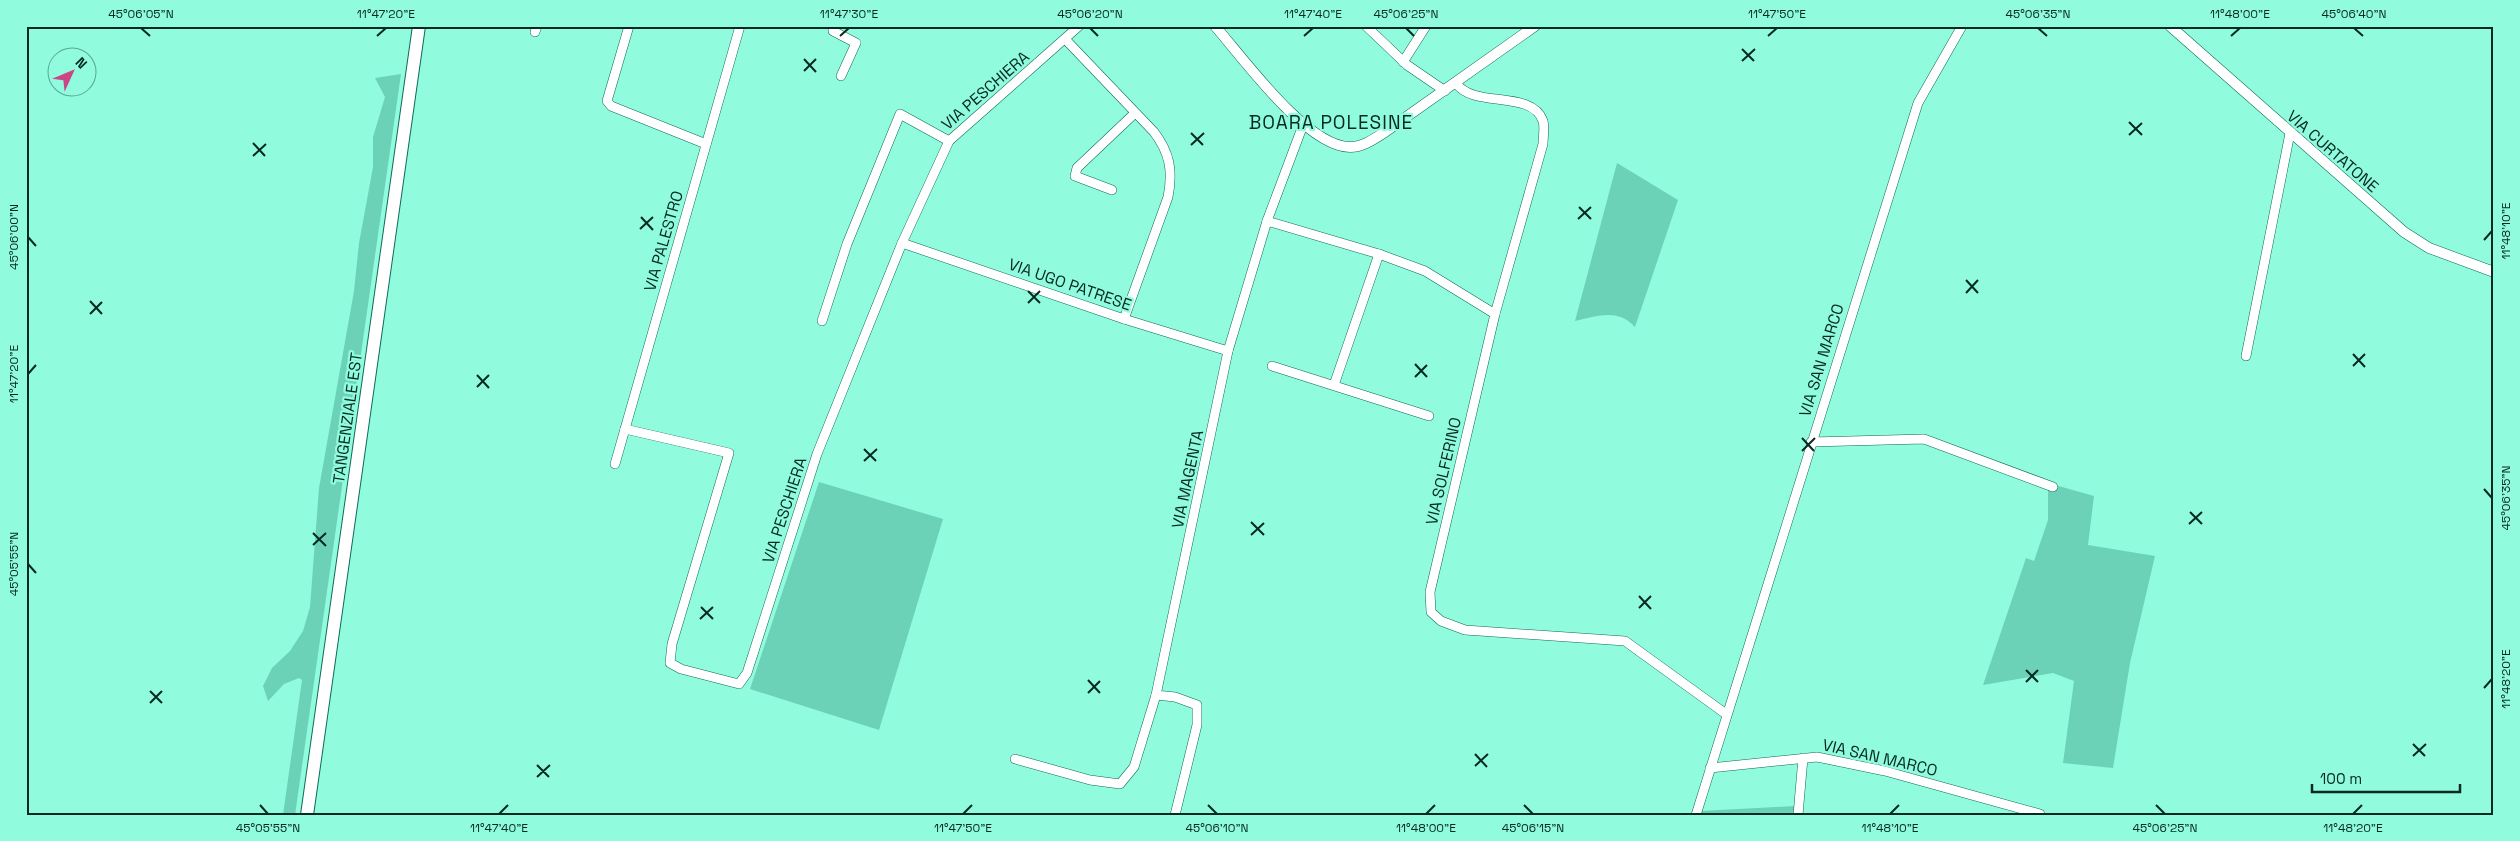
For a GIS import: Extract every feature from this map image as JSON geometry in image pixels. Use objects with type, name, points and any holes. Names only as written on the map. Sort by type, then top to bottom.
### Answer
[{"type":"main road","name":"TANGENZIALE EST","points":[[307,815],[419,26]]},
{"type":"street","points":[[630,26],[607,101],[611,106],[706,144]]},
{"type":"street","name":"VIA PALESTRO","points":[[615,464],[740,26]]},
{"type":"street","points":[[834,26],[833,31],[856,43],[841,76]]},
{"type":"street","name":"VIA PESCHIERA","points":[[625,429],[729,453],[672,644],[670,663],[681,669],[739,684],[747,673],[818,454],[902,243],[948,141],[1066,40],[1079,26]]},
{"type":"street","points":[[1215,26],[1303,125],[1328,142],[1344,147],[1360,146],[1385,132],[1446,91],[1535,26]]},
{"type":"street","points":[[1366,26],[1403,62],[1446,91]]},
{"type":"street","points":[[1403,62],[1426,26]]},
{"type":"street","name":"VIA SAN MARCO","points":[[1696,815],[1918,103],[1962,26]]},
{"type":"street","name":"VIA CURTATONE","points":[[2170,26],[2404,232],[2429,248],[2494,272]]},
{"type":"street","points":[[1066,40],[1162,143],[1170,163],[1171,180],[1168,197],[1124,319]]},
{"type":"street","name":"VIA SOLFERINO","points":[[1456,83],[1461,90],[1471,94],[1528,106],[1539,113],[1544,123],[1543,144],[1496,314],[1430,592],[1431,612],[1441,621],[1465,630],[1626,641],[1726,714]]},
{"type":"street","points":[[1112,190],[1075,176],[1077,168],[1135,112]]},
{"type":"street","points":[[822,321],[847,244],[900,114],[948,141]]},
{"type":"street","name":"VIA MAGENTA","points":[[1015,759],[1090,780],[1120,784],[1134,767],[1156,695],[1228,350],[1267,221],[1303,125]]},
{"type":"street","points":[[2246,356],[2290,133]]},
{"type":"street","points":[[1267,221],[1379,254],[1425,271],[1496,314]]},
{"type":"street","name":"VIA UGO PATRESE","points":[[902,243],[1124,319],[1228,350]]},
{"type":"street","points":[[1334,385],[1379,254]]},
{"type":"street","points":[[1272,366],[1429,416]]},
{"type":"street","points":[[1811,442],[1924,439],[2053,487]]},
{"type":"street","points":[[1156,695],[1176,697],[1197,705],[1196,725],[1175,815]]},
{"type":"street","name":"VIA SAN MARCO","points":[[1710,768],[1817,756],[1885,771],[2040,814]]},
{"type":"street","points":[[1798,815],[1803,758]]},
{"type":"shaded area","points":[[401,74],[295,815],[283,815],[302,680],[299,678],[284,684],[268,701],[263,686],[272,668],[290,651],[303,631],[310,607],[319,488],[354,291],[359,243],[373,167],[373,137],[385,97],[375,78]]},
{"type":"shaded area","points":[[1617,163],[1678,200],[1635,327],[1622,317],[1614,315],[1575,321]]},
{"type":"shaded area","points":[[819,482],[943,519],[879,730],[750,689]]},
{"type":"shaded area","points":[[2048,483],[2094,496],[2088,545],[2155,556],[2130,663],[2113,768],[2063,763],[2074,681],[2053,673],[1983,685],[2026,558],[2034,561],[2048,520]]},
{"type":"shaded area","points":[[1795,806],[1793,815],[1699,815],[1701,811]]},
{"type":"district","name":"BOARA POLESINE","points":[[1331,122]]}]
